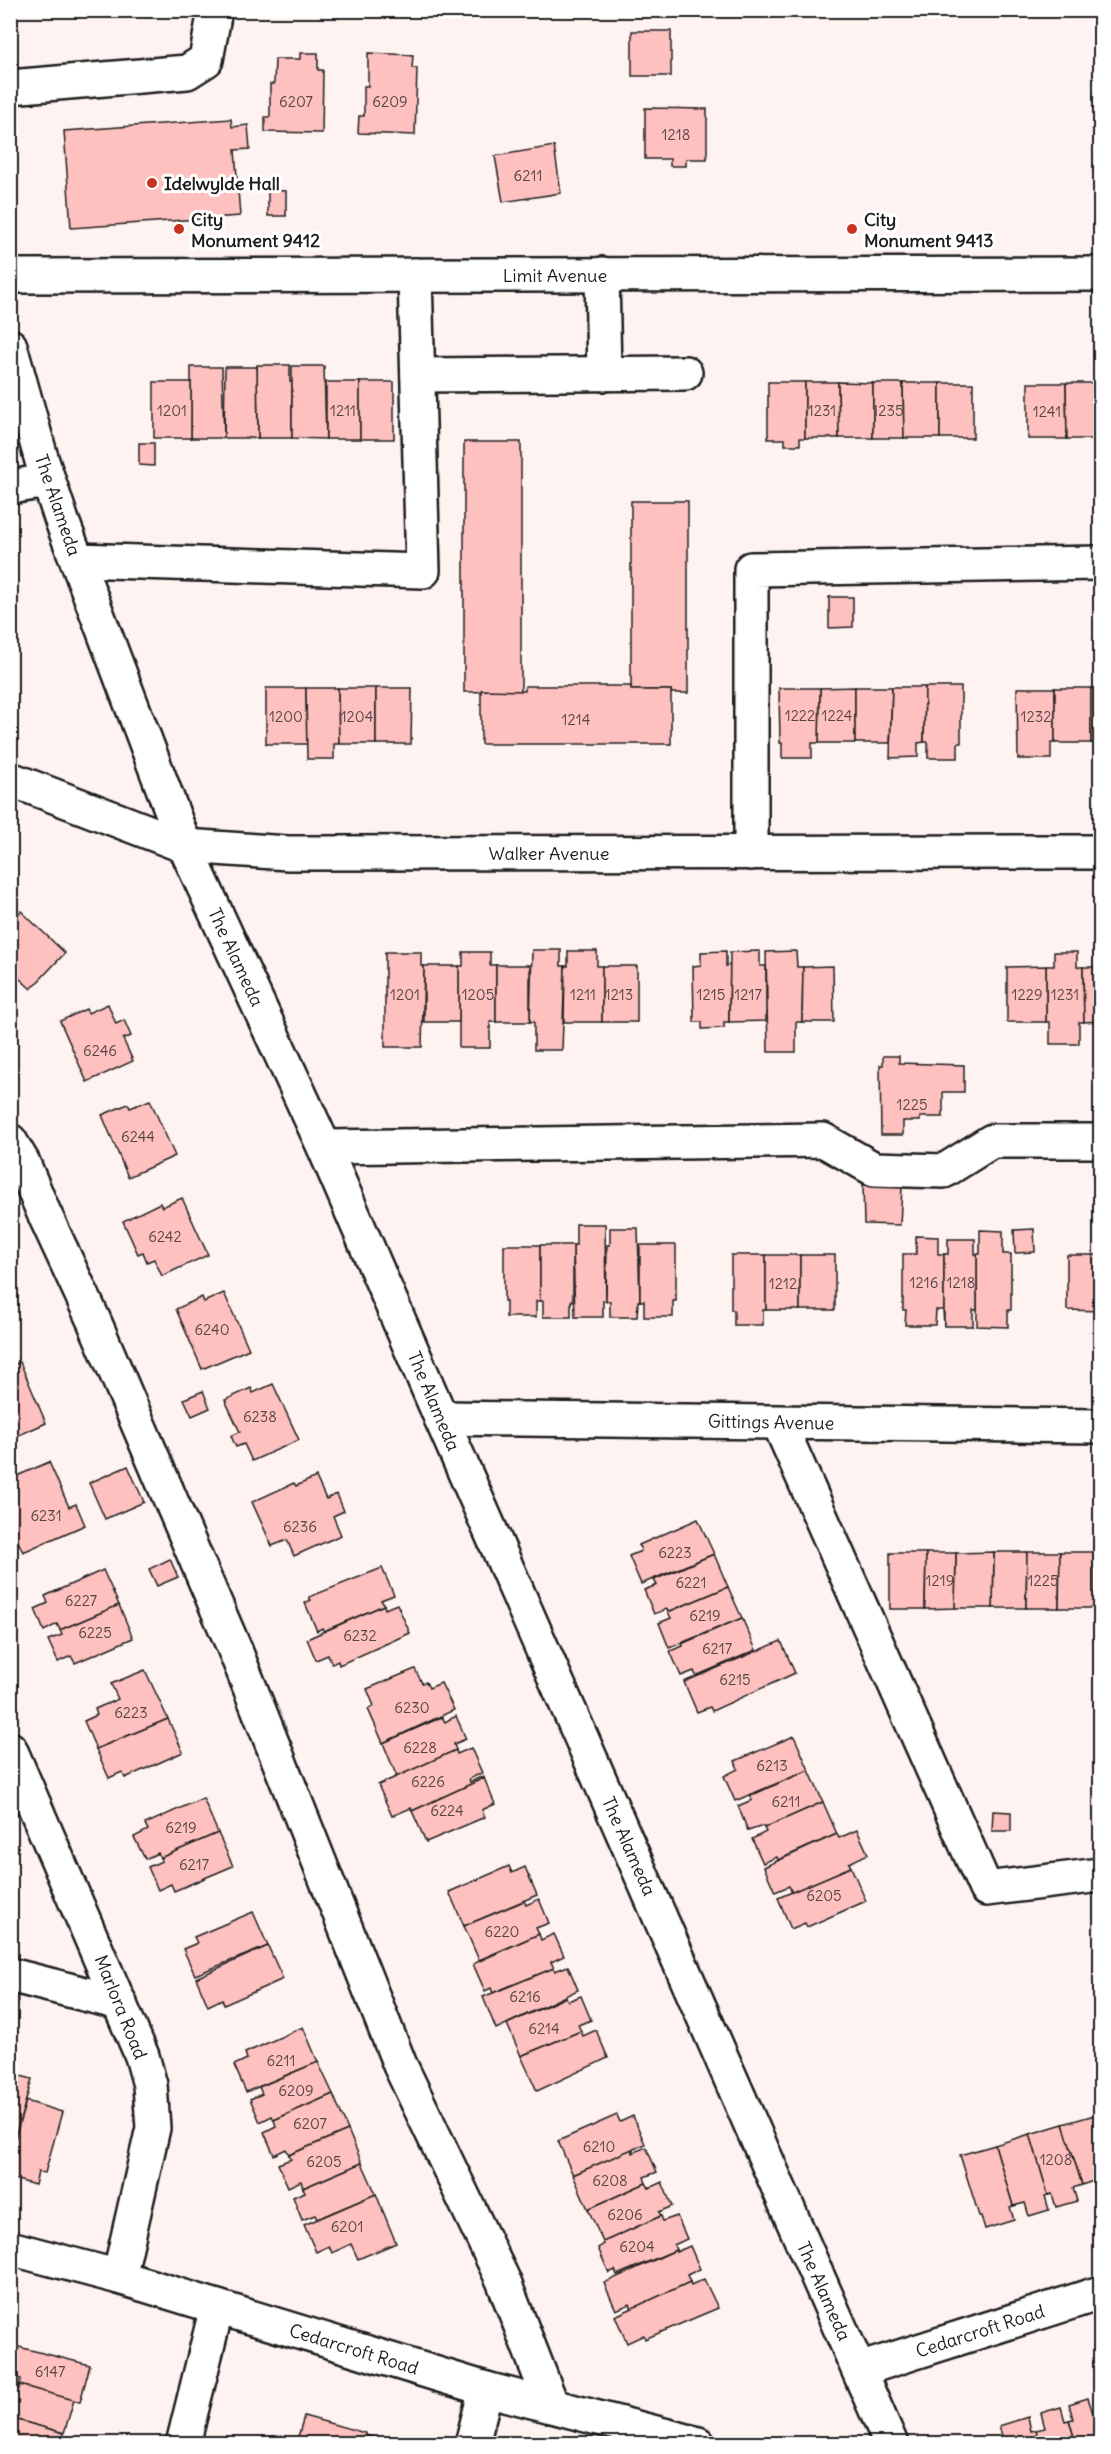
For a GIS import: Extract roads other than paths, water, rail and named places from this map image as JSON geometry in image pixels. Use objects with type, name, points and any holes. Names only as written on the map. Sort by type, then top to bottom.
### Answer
[{"type":"street","points":[[10,87],[187,72],[206,60],[215,10]]},
{"type":"street","name":"Limit Avenue","points":[[10,276],[1101,273]]},
{"type":"street","points":[[602,274],[604,374]]},
{"type":"street","points":[[77,560],[423,571],[415,275]]},
{"type":"street","name":"The Alameda","points":[[10,346],[48,481],[185,846],[324,1147],[891,2444]]},
{"type":"street","points":[[418,375],[685,373]]},
{"type":"street","points":[[10,487],[48,481]]},
{"type":"street","points":[[751,853],[751,569],[1101,563]]},
{"type":"street","name":"Walker Avenue","points":[[10,779],[185,846],[288,853],[1101,852]]},
{"type":"street","points":[[324,1147],[823,1140],[874,1169],[944,1171],[992,1141],[1101,1141]]},
{"type":"street","points":[[10,1141],[23,1162],[94,1321],[231,1639],[400,2065],[502,2280],[552,2406]]},
{"type":"street","name":"Gittings Avenue","points":[[441,1418],[1101,1426]]},
{"type":"street","points":[[779,1423],[986,1889],[1101,1875]]},
{"type":"street","name":"Marlora Road","points":[[10,1749],[142,2056],[150,2085],[153,2128],[118,2277]]},
{"type":"street","points":[[10,1975],[120,2004]]},
{"type":"street","name":"Cedarcroft Road","points":[[10,2248],[118,2277],[486,2389],[698,2444]]},
{"type":"street","name":"Cedarcroft Road","points":[[859,2370],[1101,2293]]},
{"type":"street","points":[[183,2444],[217,2307]]},
{"type":"street","points":[[472,2444],[486,2389]]},
{"type":"place","name":"Idelwylde Hall","points":[[152,183]]},
{"type":"place","name":"City Monument 9412","points":[[179,229]]},
{"type":"place","name":"City Monument 9413","points":[[852,229]]}]
